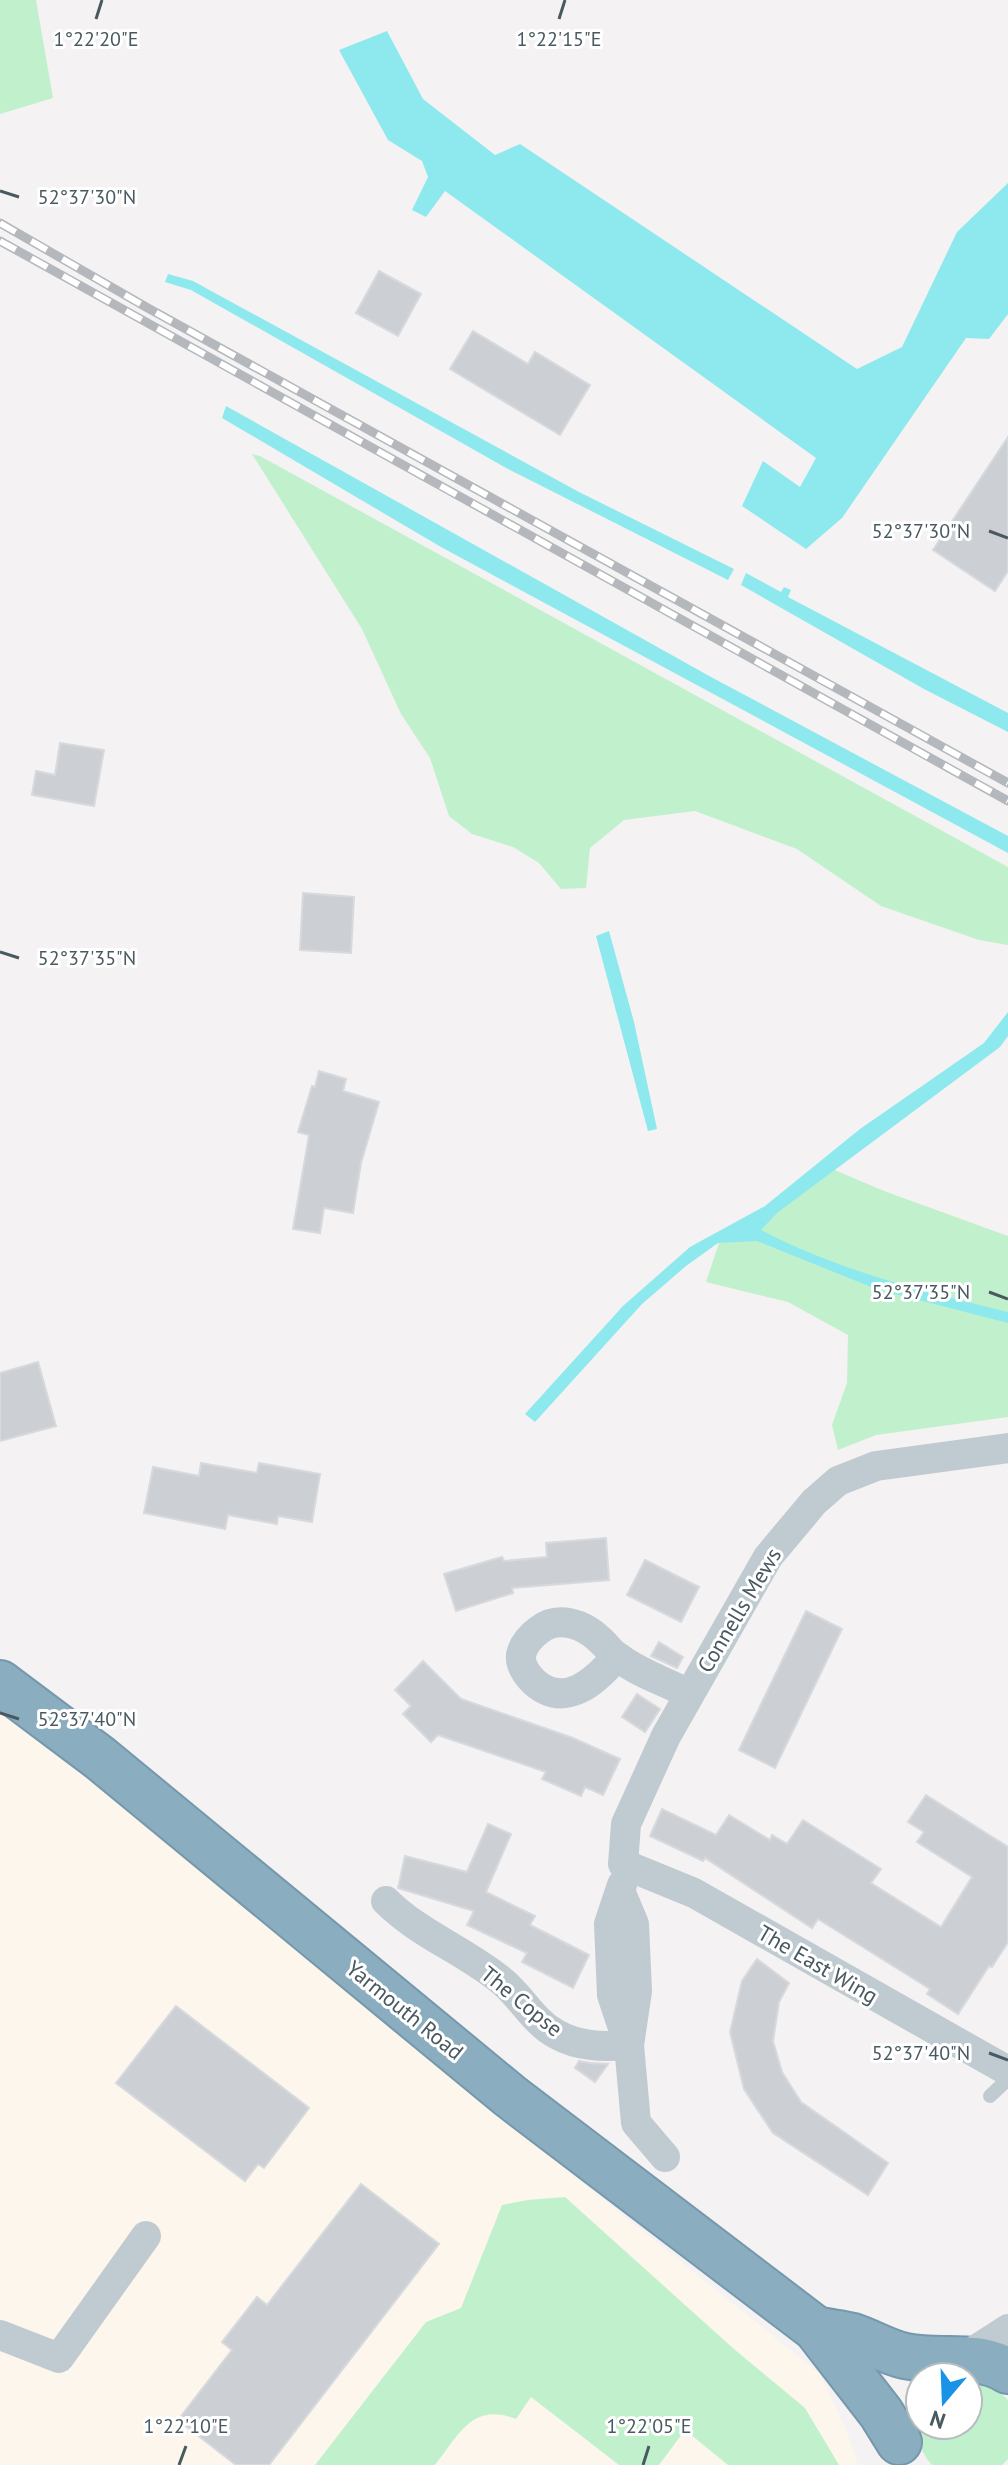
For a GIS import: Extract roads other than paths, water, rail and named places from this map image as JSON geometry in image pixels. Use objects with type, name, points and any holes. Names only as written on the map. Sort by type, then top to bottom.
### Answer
[{"type":"highway","name":"Yarmouth Road","points":[[0,1683],[100,1758],[510,2096],[816,2329],[881,2413],[903,2457]]},
{"type":"highway","name":"Yarmouth Road","points":[[816,2329],[854,2336],[905,2356],[986,2360],[1008,2371]]},
{"type":"highway","name":"Yarmouth Road","points":[[903,2457],[898,2416],[905,2394],[924,2370],[950,2360]]},
{"type":"street","name":"Connells Mews","points":[[622,1878],[626,1824],[666,1736],[768,1557],[814,1502],[838,1481],[876,1466],[1008,1448]]},
{"type":"street","points":[[616,1657],[689,1694]]},
{"type":"street","points":[[622,1878],[609,1924],[612,1995],[629,2045],[636,2123],[665,2157]]},
{"type":"street","name":"The East Wing","points":[[622,1878],[694,1893],[1008,2071]]},
{"type":"street","name":"The Copse","points":[[386,1901],[428,1935],[451,1946],[504,1983],[534,2017],[557,2035],[585,2046],[629,2045]]},
{"type":"street","points":[[0,2335],[59,2358],[146,2236]]},
{"type":"street","points":[[950,2360],[1008,2329]]},
{"type":"lane","points":[[990,2096],[1008,2079]]},
{"type":"water","points":[[387,31],[423,99],[495,155],[520,144],[857,369],[902,347],[957,232],[1008,183],[1008,314],[989,339],[966,338],[842,518],[806,549],[742,506],[763,461],[800,487],[816,458],[445,191],[426,217],[412,210],[428,177],[422,161],[388,140],[339,50]]},
{"type":"water","points":[[168,274],[193,281],[579,492],[734,569],[728,580],[508,469],[191,290],[165,282]]},
{"type":"water","points":[[226,406],[711,677],[1008,836],[1008,853],[441,547],[222,418]]},
{"type":"water","points":[[746,573],[781,592],[784,587],[791,590],[788,597],[1008,713],[1008,732],[924,689],[741,585]]},
{"type":"water","points":[[609,931],[634,1022],[657,1129],[648,1131],[596,936]]},
{"type":"water","points":[[1008,1012],[1008,1036],[1000,1047],[777,1213],[761,1230],[851,1268],[913,1288],[1008,1312],[1008,1323],[876,1289],[757,1241],[718,1243],[642,1304],[535,1422],[525,1414],[623,1306],[690,1247],[765,1206],[860,1129],[984,1043]]},
{"type":"railway","points":[[0,223],[146,307],[1008,783]]},
{"type":"railway","points":[[0,241],[1008,801]]}]
